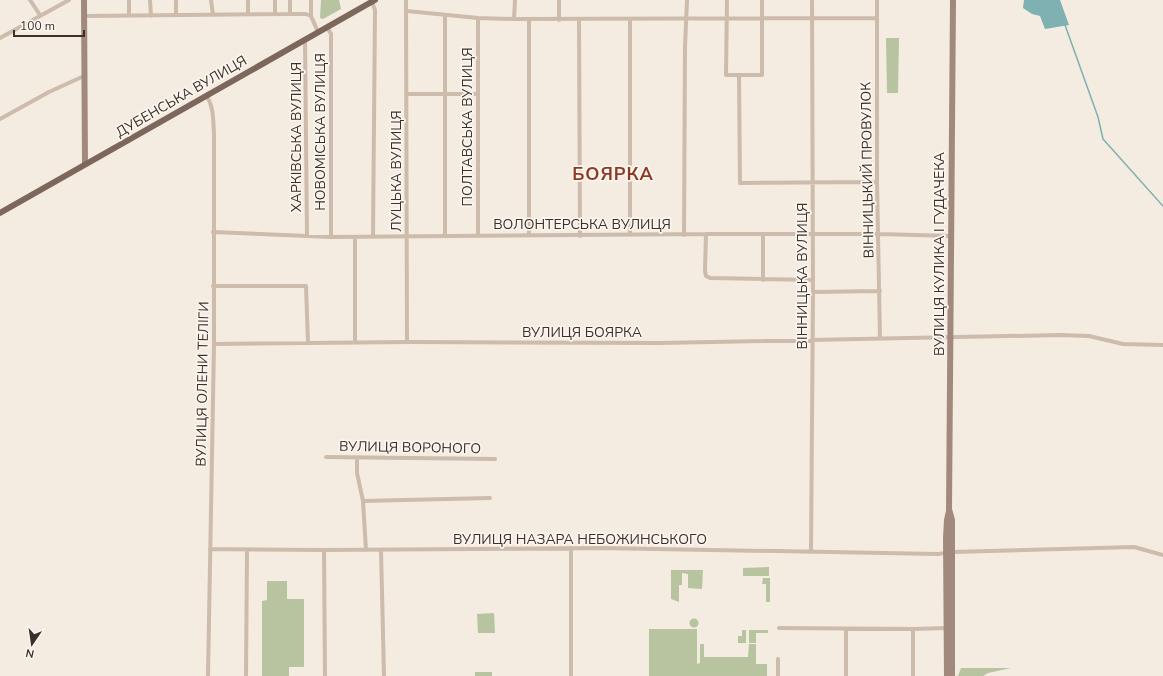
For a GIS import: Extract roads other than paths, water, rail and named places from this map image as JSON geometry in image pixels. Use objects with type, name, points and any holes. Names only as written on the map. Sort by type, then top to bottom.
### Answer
[{"type":"main road","points":[[84,0],[86,163]]},
{"type":"main road","name":"ВУЛИЦЯ КУЛИКА І ГУДАЧЕКА","points":[[947,676],[949,552],[952,520],[950,509],[953,0]]},
{"type":"main road","name":"ДУБЕНСЬКА ВУЛИЦЯ","points":[[0,212],[206,94],[373,1]]},
{"type":"main road","name":"ВУЛИЦЯ КУЛИКА І ГУДАЧЕКА","points":[[949,552],[952,676]]},
{"type":"street","points":[[30,0],[40,15]]},
{"type":"street","points":[[0,38],[69,0]]},
{"type":"street","points":[[129,0],[129,16]]},
{"type":"street","points":[[150,0],[151,16]]},
{"type":"street","points":[[176,0],[176,15]]},
{"type":"street","points":[[212,0],[212,15]]},
{"type":"street","points":[[248,0],[248,14]]},
{"type":"street","points":[[275,0],[275,14]]},
{"type":"street","points":[[290,0],[290,14]]},
{"type":"street","points":[[311,0],[311,16],[318,32]]},
{"type":"street","name":"ЛУЦЬКА ВУЛИЦЯ","points":[[406,0],[407,342]]},
{"type":"street","points":[[514,20],[515,0]]},
{"type":"street","points":[[559,0],[559,20]]},
{"type":"street","points":[[684,235],[685,46],[687,0]]},
{"type":"street","points":[[726,0],[726,75],[762,74],[762,0]]},
{"type":"street","name":"ВІННИЦЬКА ВУЛИЦЯ","points":[[811,552],[813,342],[812,0]]},
{"type":"street","name":"ВІННИЦЬКИЙ ПРОВУЛОК","points":[[877,0],[877,182],[880,340]]},
{"type":"street","points":[[373,1],[375,10],[373,236]]},
{"type":"street","points":[[407,11],[514,20],[877,18]]},
{"type":"street","points":[[84,16],[248,14],[306,14],[311,16]]},
{"type":"street","points":[[445,15],[445,236]]},
{"type":"street","name":"ПОЛТАВСЬКА ВУЛИЦЯ","points":[[478,18],[478,236]]},
{"type":"street","points":[[630,19],[630,235]]},
{"type":"street","points":[[528,20],[529,235]]},
{"type":"street","points":[[579,20],[580,236]]},
{"type":"street","name":"НОВОМІСЬКА ВУЛИЦЯ","points":[[328,27],[331,34],[331,237]]},
{"type":"street","name":"ХАРКІВСЬКА ВУЛИЦЯ","points":[[305,40],[307,235]]},
{"type":"street","points":[[739,75],[740,183],[877,182]]},
{"type":"street","points":[[0,119],[49,92],[84,76]]},
{"type":"street","name":"ВУЛИЦЯ ОЛЕНИ ТЕЛІГИ","points":[[206,94],[211,102],[213,111],[214,344],[208,676]]},
{"type":"street","points":[[407,94],[478,94]]},
{"type":"street","name":"ВОЛОНТЕРСЬКА ВУЛИЦЯ","points":[[213,232],[331,237],[706,234],[879,234],[952,236]]},
{"type":"street","points":[[706,234],[706,276],[710,278],[813,280]]},
{"type":"street","points":[[763,234],[763,280]]},
{"type":"street","points":[[355,237],[355,343]]},
{"type":"street","points":[[213,286],[306,286],[308,343]]},
{"type":"street","points":[[813,292],[880,291]]},
{"type":"street","name":"ВУЛИЦЯ БОЯРКА","points":[[214,344],[407,342],[660,344],[951,339],[1060,335],[1089,336],[1123,344],[1163,345]]},
{"type":"street","name":"ВУЛИЦЯ ВОРОНОГО","points":[[326,457],[495,459]]},
{"type":"street","points":[[357,458],[357,473],[363,501],[366,550]]},
{"type":"street","points":[[363,501],[490,498]]},
{"type":"street","name":"ВУЛИЦЯ НАЗАРА НЕБОЖИНСЬКОГО","points":[[210,549],[381,550],[571,548],[938,554],[949,552],[1134,547],[1163,555]]},
{"type":"street","points":[[571,548],[571,676]]},
{"type":"street","points":[[246,676],[247,550]]},
{"type":"street","points":[[324,550],[324,676]]},
{"type":"street","points":[[381,550],[384,676]]},
{"type":"street","points":[[779,628],[913,630],[947,628]]},
{"type":"street","points":[[846,629],[846,676]]},
{"type":"street","points":[[913,630],[913,676]]},
{"type":"street","points":[[778,659],[778,676]]},
{"type":"water","points":[[1024,0],[1060,0],[1069,25],[1045,29],[1040,16],[1032,14],[1023,8]]},
{"type":"waterway","points":[[1065,25],[1098,117],[1103,139],[1163,206]]},
{"type":"district","name":"БОЯРКА","points":[[613,174]]}]
